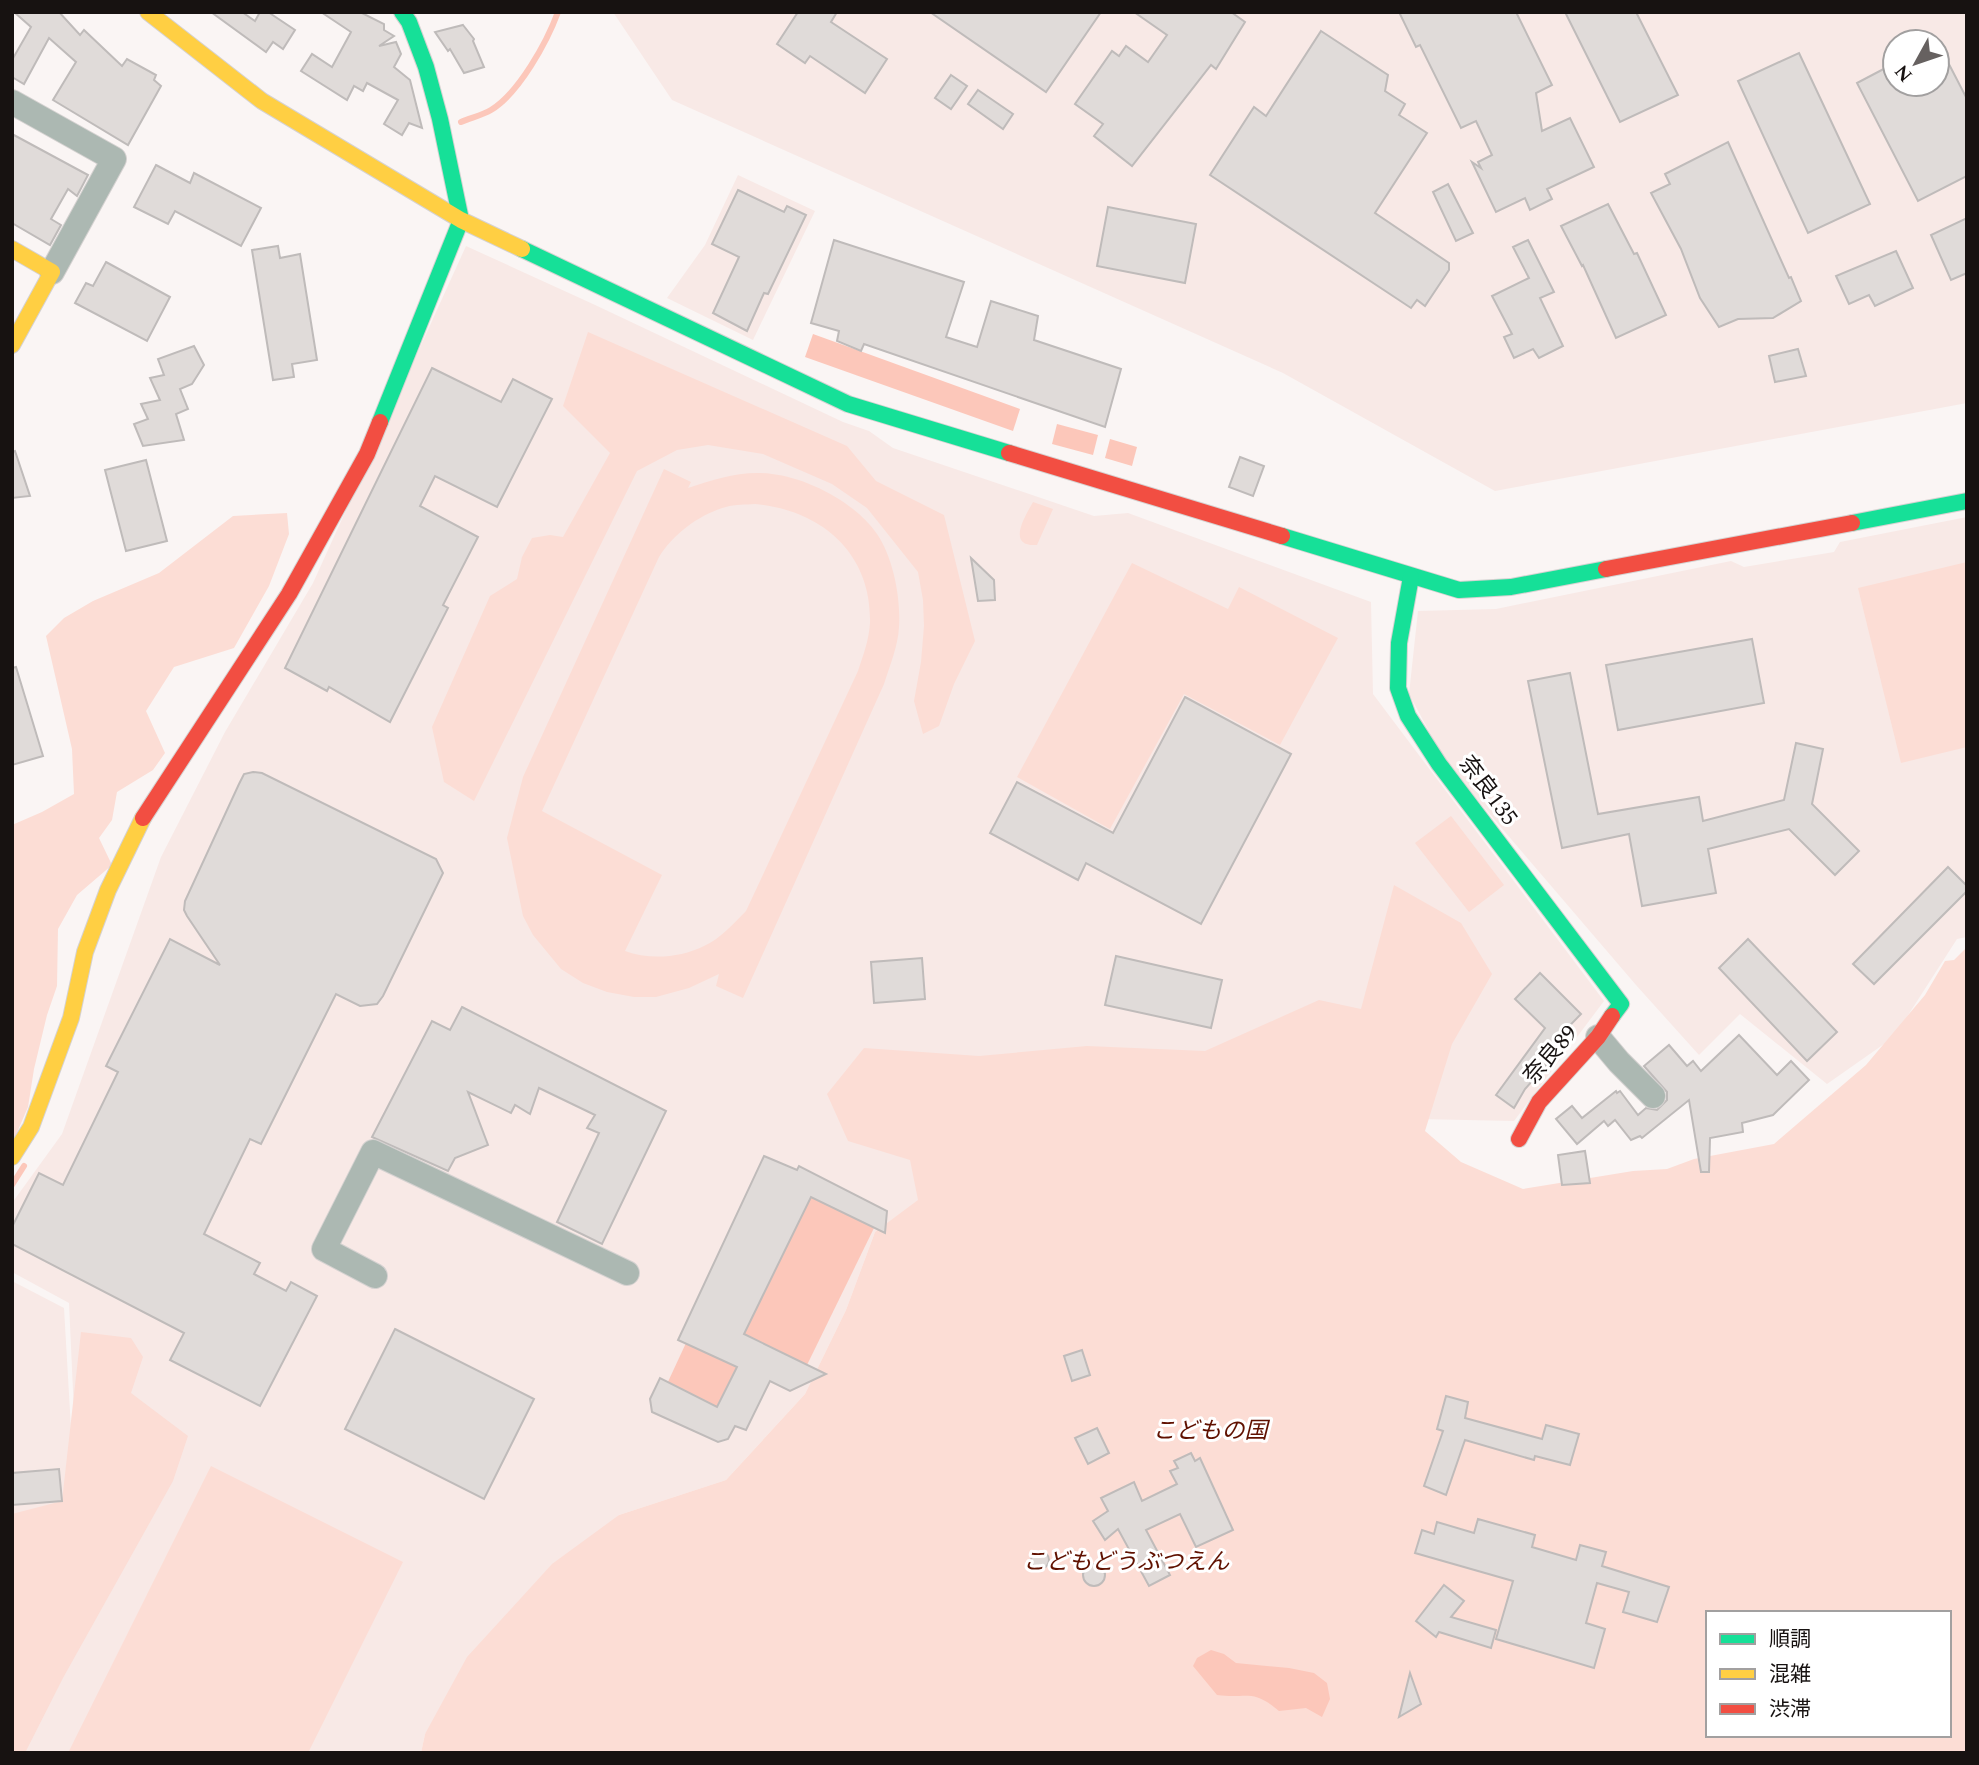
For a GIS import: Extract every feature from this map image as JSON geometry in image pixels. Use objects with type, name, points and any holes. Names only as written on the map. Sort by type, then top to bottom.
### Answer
[{"type":"street","points":[[148,12],[262,101],[461,220],[858,408],[1254,527],[1410,577],[1459,590],[1511,587],[1967,501]]},
{"type":"street","points":[[12,1157],[31,1127],[71,1018],[85,952],[108,890],[136,830],[289,594],[367,454],[461,220],[430,80],[409,22],[402,12]]},
{"type":"street","points":[[12,102],[114,159],[12,345]]},
{"type":"street","points":[[12,249],[52,272]]},
{"type":"street","name":"奈良135","points":[[1410,577],[1399,643],[1398,688],[1408,716],[1439,764],[1621,1004]]},
{"type":"street","name":"奈良89","points":[[1519,1139],[1539,1102],[1598,1037],[1621,1004]]},
{"type":"street","points":[[1598,1037],[1654,1096]]},
{"type":"street","points":[[375,1276],[324,1249],[373,1152],[627,1273]]},
{"type":"shaded area","points":[[613,12],[1967,12],[1967,403],[1495,491],[1283,373],[672,100]]},
{"type":"shaded area","points":[[738,175],[815,211],[753,340],[667,298],[705,245]]},
{"type":"shaded area","points":[[466,246],[843,422],[869,431],[893,448],[1094,516],[1128,513],[1371,602],[1373,694],[1604,1001],[1514,1121],[1272,1116],[875,1232],[846,1310],[805,1394],[726,1480],[619,1515],[425,1734],[421,1753],[12,1753],[12,1534],[83,1531],[76,1457],[69,1303],[12,1272],[12,1203],[62,1134],[161,857],[225,732],[313,583]]},
{"type":"shaded area","points":[[813,334],[1020,409],[1013,431],[805,357]]},
{"type":"shaded area","points":[[1057,424],[1098,435],[1093,455],[1052,444]]},
{"type":"shaded area","points":[[1110,439],[1137,447],[1132,466],[1105,458]]},
{"type":"shaded area","points":[[1967,517],[1967,937],[1957,939],[1894,1037],[1827,1084],[1740,1014],[1699,1055],[1446,763],[1409,694],[1418,611],[1496,609],[1731,561],[1744,567],[1834,552],[1840,542]]},
{"type":"shaded area","points":[[811,1197],[874,1228],[807,1365],[744,1334]]},
{"type":"shaded area","points":[[12,1281],[64,1308],[76,1515],[12,1518]]},
{"type":"shaded area","points":[[686,1343],[737,1367],[709,1422],[660,1399]]},
{"type":"shaded area","points":[[1211,1650],[1224,1654],[1236,1663],[1314,1673],[1327,1683],[1330,1699],[1322,1717],[1306,1708],[1279,1711],[1256,1697],[1217,1695],[1193,1666],[1197,1658]]},
{"type":"green space","points":[[588,332],[847,446],[876,481],[944,515],[975,641],[954,684],[939,726],[923,734],[914,701],[924,626],[918,572],[867,508],[832,484],[763,454],[708,445],[677,450],[637,471],[474,801],[444,782],[432,727],[490,596],[517,579],[522,557],[532,538],[550,535],[563,537],[610,453],[563,406]]},
{"type":"green space","points":[[664,469],[691,482],[688,488],[740,474],[786,476],[816,487],[844,502],[877,534],[892,566],[897,591],[899,627],[893,656],[884,684],[743,998],[716,986],[719,974],[689,988],[656,997],[634,997],[607,992],[583,983],[561,969],[533,935],[523,916],[507,838],[523,777]],"holes":[[[755,504],[801,515],[821,526],[852,556],[862,576],[868,598],[870,623],[858,671],[746,911],[726,931],[695,950],[654,957],[625,951],[662,875],[542,811],[659,557],[672,540],[688,526],[716,510],[733,505]]]},
{"type":"green space","points":[[1033,502],[1053,509],[1037,545],[1027,544],[1020,536],[1020,529]]},
{"type":"green space","points":[[287,513],[289,534],[269,586],[234,648],[174,667],[146,711],[165,753],[153,770],[117,792],[112,820],[99,838],[112,865],[77,895],[58,929],[57,986],[34,1069],[28,1107],[12,1144],[12,825],[74,794],[72,749],[46,636],[64,618],[93,601],[159,573],[233,516]]},
{"type":"green space","points":[[1967,562],[1967,747],[1901,763],[1858,588]]},
{"type":"green space","points":[[1132,563],[1228,609],[1239,587],[1338,638],[1280,745],[1184,694],[1110,829],[1017,777]]},
{"type":"green space","points":[[1451,816],[1504,885],[1469,912],[1415,843]]},
{"type":"green space","name":"こどもの国","points":[[1394,885],[1461,923],[1492,974],[1452,1044],[1425,1131],[1461,1162],[1523,1189],[1633,1171],[1667,1169],[1694,1159],[1774,1144],[1866,1065],[1925,995],[1945,961],[1954,960],[1967,947],[1967,1753],[421,1753],[425,1734],[467,1657],[552,1564],[619,1515],[726,1480],[805,1394],[846,1310],[875,1232],[918,1200],[910,1160],[848,1141],[827,1094],[864,1048],[979,1056],[1087,1046],[1205,1051],[1319,1000],[1361,1009]]},
{"type":"green space","points":[[81,1332],[131,1338],[143,1357],[131,1393],[188,1436],[173,1481],[63,1678],[25,1753],[12,1753],[12,1514],[62,1501]]},
{"type":"green space","points":[[211,1466],[403,1562],[308,1753],[68,1753]]},
{"type":"building","points":[[14,12],[59,12],[80,35],[84,30],[122,66],[127,59],[156,75],[154,80],[161,86],[128,145],[53,100],[76,62],[49,38],[24,84],[12,77],[12,60],[31,27]]},
{"type":"building","points":[[211,12],[242,12],[255,21],[260,12],[268,12],[295,30],[283,49],[273,42],[266,52]]},
{"type":"building","points":[[321,12],[360,12],[384,24],[384,30],[394,36],[379,46],[396,42],[401,54],[394,67],[410,80],[422,128],[409,123],[402,135],[384,124],[398,100],[367,83],[363,91],[354,86],[347,100],[301,71],[312,54],[332,67],[351,32]]},
{"type":"building","points":[[798,12],[837,12],[831,22],[887,59],[865,93],[810,56],[805,63],[777,44]]},
{"type":"building","points":[[930,12],[1101,12],[1046,92]]},
{"type":"building","points":[[1134,12],[1231,12],[1245,22],[1216,69],[1211,65],[1132,166],[1094,136],[1103,124],[1075,104],[1112,51],[1119,56],[1126,46],[1148,62],[1167,35]]},
{"type":"building","points":[[1399,12],[1516,12],[1552,85],[1536,93],[1542,131],[1570,118],[1594,167],[1547,189],[1552,199],[1530,210],[1525,198],[1496,212],[1472,162],[1481,168],[1478,162],[1492,155],[1476,121],[1461,128],[1420,45],[1416,47]]},
{"type":"building","points":[[1565,12],[1636,12],[1678,95],[1620,122]]},
{"type":"building","points":[[463,25],[474,39],[484,67],[464,73],[450,49],[448,51],[435,32]]},
{"type":"building","points":[[1321,31],[1388,75],[1385,91],[1405,104],[1399,115],[1427,133],[1375,213],[1449,263],[1449,270],[1425,306],[1417,300],[1411,308],[1210,175],[1254,107],[1266,116]]},
{"type":"building","points":[[1799,53],[1870,204],[1808,233],[1738,81]]},
{"type":"building","points":[[1951,68],[1967,99],[1967,176],[1918,201],[1857,83],[1881,70],[1881,98],[1951,98]]},
{"type":"building","points":[[951,75],[967,86],[951,109],[935,98]]},
{"type":"building","points":[[978,90],[1013,114],[1003,129],[968,104]]},
{"type":"building","points":[[12,134],[88,175],[77,196],[68,189],[51,219],[61,225],[50,245],[12,223]]},
{"type":"building","points":[[1728,142],[1801,301],[1773,318],[1738,319],[1719,327],[1700,298],[1681,249],[1651,193],[1670,184],[1665,174]]},
{"type":"building","points":[[156,165],[190,183],[194,173],[261,208],[241,246],[175,211],[168,224],[134,207]]},
{"type":"building","points":[[1448,184],[1473,233],[1456,241],[1433,192]]},
{"type":"building","points":[[738,190],[784,212],[787,206],[806,215],[747,331],[713,313],[739,257],[712,244]]},
{"type":"building","points":[[1608,204],[1634,254],[1637,253],[1666,315],[1616,338],[1583,265],[1561,226]]},
{"type":"building","points":[[1108,207],[1196,224],[1185,283],[1097,266]]},
{"type":"building","points":[[1967,218],[1967,273],[1951,280],[1931,235]]},
{"type":"building","points":[[834,240],[964,282],[946,337],[977,347],[991,301],[1038,316],[1034,340],[1121,369],[1105,427],[864,344],[861,351],[837,341],[839,331],[811,323]]},
{"type":"building","points":[[1528,240],[1554,292],[1540,298],[1563,346],[1539,358],[1533,349],[1514,358],[1504,337],[1512,334],[1492,296],[1529,278],[1513,247]]},
{"type":"building","points":[[278,246],[280,258],[300,254],[317,360],[292,364],[294,377],[273,380],[252,250]]},
{"type":"building","points":[[1896,251],[1913,288],[1875,306],[1869,295],[1849,304],[1836,276]]},
{"type":"building","points":[[106,262],[170,297],[147,341],[75,303],[86,283],[93,286]]},
{"type":"building","points":[[194,346],[204,365],[192,384],[180,389],[188,409],[176,414],[184,440],[143,446],[134,424],[148,419],[141,404],[160,400],[150,378],[164,375],[158,359]]},
{"type":"building","points":[[1798,349],[1806,376],[1775,382],[1769,356]]},
{"type":"building","points":[[432,368],[501,402],[513,379],[552,399],[497,507],[435,476],[420,506],[478,537],[443,605],[448,608],[390,722],[329,687],[327,691],[285,668]]},
{"type":"building","points":[[15,451],[30,496],[12,498],[12,452]]},
{"type":"building","points":[[1240,457],[1264,466],[1253,496],[1229,487]]},
{"type":"building","points":[[146,460],[167,541],[126,551],[105,470]]},
{"type":"building","points":[[971,558],[994,580],[995,600],[978,601]]},
{"type":"building","points":[[1752,639],[1764,703],[1618,730],[1606,665]]},
{"type":"building","points":[[16,667],[43,756],[12,765],[12,668]]},
{"type":"building","points":[[1570,673],[1598,814],[1699,797],[1703,821],[1784,800],[1796,743],[1823,749],[1812,804],[1859,851],[1835,875],[1789,829],[1708,849],[1716,893],[1642,906],[1629,834],[1562,848],[1528,681]]},
{"type":"building","points":[[1185,697],[1291,754],[1201,924],[1086,863],[1078,880],[990,833],[1017,782],[1113,833]]},
{"type":"building","points":[[262,773],[436,859],[443,873],[377,1004],[360,1006],[336,994],[261,1144],[250,1139],[204,1234],[260,1263],[254,1274],[286,1291],[291,1282],[317,1296],[260,1406],[170,1360],[184,1333],[12,1244],[12,1227],[39,1173],[63,1185],[118,1072],[106,1066],[170,939],[220,965],[187,916],[184,910],[185,901],[244,774]]},
{"type":"building","points":[[1948,867],[1967,886],[1967,891],[1874,984],[1853,964]]},
{"type":"building","points":[[1748,939],[1837,1032],[1807,1061],[1719,968]]},
{"type":"building","points":[[1116,956],[1222,980],[1211,1028],[1105,1005]]},
{"type":"building","points":[[922,958],[925,999],[874,1003],[871,962]]},
{"type":"building","points":[[1540,973],[1581,1014],[1540,1056],[1549,1062],[1525,1089],[1514,1108],[1496,1095],[1545,1028],[1515,999]]},
{"type":"building","points":[[462,1007],[666,1111],[602,1244],[557,1222],[599,1133],[587,1128],[595,1115],[539,1088],[530,1114],[515,1105],[511,1113],[468,1092],[488,1145],[455,1158],[448,1171],[372,1137],[432,1021],[450,1030]]},
{"type":"building","points":[[1739,1035],[1777,1075],[1791,1061],[1809,1080],[1773,1115],[1742,1123],[1743,1132],[1710,1138],[1709,1172],[1701,1172],[1689,1100],[1642,1138],[1640,1136],[1631,1140],[1615,1120],[1608,1126],[1604,1121],[1577,1144],[1556,1119],[1572,1106],[1582,1118],[1616,1091],[1620,1091],[1638,1115],[1646,1108],[1657,1110],[1667,1100],[1667,1092],[1644,1066],[1669,1045],[1687,1066],[1693,1061],[1701,1071]]},
{"type":"building","points":[[1585,1151],[1590,1183],[1562,1185],[1558,1155]]},
{"type":"building","points":[[764,1156],[797,1170],[799,1166],[887,1211],[885,1233],[811,1197],[744,1334],[826,1374],[790,1391],[770,1381],[746,1430],[735,1426],[728,1439],[718,1442],[652,1412],[650,1399],[660,1378],[717,1407],[737,1367],[678,1340]]},
{"type":"building","points":[[395,1329],[534,1399],[484,1499],[345,1429]]},
{"type":"building","points":[[1082,1350],[1090,1375],[1072,1381],[1064,1356]]},
{"type":"building","points":[[1446,1396],[1468,1402],[1465,1418],[1542,1439],[1546,1425],[1579,1434],[1570,1465],[1535,1456],[1534,1460],[1465,1440],[1446,1495],[1424,1486],[1443,1431],[1437,1429]]},
{"type":"building","points":[[1097,1428],[1109,1453],[1088,1464],[1075,1438]]},
{"type":"building","points":[[1191,1453],[1195,1461],[1200,1458],[1233,1530],[1196,1547],[1180,1514],[1146,1530],[1170,1575],[1149,1586],[1118,1529],[1105,1540],[1093,1521],[1108,1511],[1101,1498],[1134,1482],[1142,1501],[1177,1484],[1170,1471],[1178,1468],[1174,1461]]},
{"type":"building","points":[[59,1469],[62,1501],[12,1505],[12,1473]]},
{"type":"building","points":[[1478,1519],[1535,1535],[1532,1547],[1576,1560],[1580,1545],[1606,1552],[1602,1566],[1669,1587],[1657,1622],[1623,1612],[1629,1592],[1597,1583],[1586,1623],[1605,1629],[1594,1668],[1496,1639],[1513,1581],[1415,1553],[1422,1530],[1434,1534],[1437,1522],[1474,1533]]},
{"type":"building","points":[[1036,1551],[1044,1551],[1049,1560],[1047,1567],[1036,1569],[1031,1564],[1031,1556]]},
{"type":"building","points":[[1094,1564],[1102,1567],[1105,1575],[1102,1583],[1094,1586],[1086,1583],[1083,1575],[1086,1567]]},
{"type":"building","points":[[1444,1585],[1464,1601],[1451,1617],[1496,1630],[1491,1648],[1439,1632],[1436,1637],[1416,1621]]},
{"type":"building","points":[[1410,1673],[1421,1704],[1399,1717]]},
{"type":"waterway","points":[[461,122],[491,110],[512,92],[539,52],[558,12]]},
{"type":"waterway","points":[[12,1185],[24,1166]]},
{"type":"traffic: fast","points":[[380,422],[461,220],[426,67],[409,22],[402,12]]},
{"type":"traffic: fast","points":[[522,249],[848,404],[1009,453]]},
{"type":"traffic: fast","points":[[1852,523],[1967,501]]},
{"type":"traffic: fast","points":[[1282,536],[1459,590],[1511,587],[1606,569]]},
{"type":"traffic: fast","points":[[1411,577],[1399,643],[1398,688],[1408,716],[1439,764],[1621,1004],[1612,1016]]},
{"type":"traffic: slow","points":[[148,12],[262,101],[461,220],[522,249]]},
{"type":"traffic: slow","points":[[12,249],[52,272],[12,345]]},
{"type":"traffic: slow","points":[[12,1157],[31,1127],[71,1018],[85,952],[108,890],[143,818]]},
{"type":"traffic: jam","points":[[143,818],[289,594],[367,454],[380,422]]},
{"type":"traffic: jam","points":[[1009,453],[1282,536]]},
{"type":"traffic: jam","points":[[1606,569],[1852,523]]},
{"type":"traffic: jam","points":[[1519,1139],[1539,1102],[1598,1037],[1612,1016]]},
{"type":"park label","name":"こどもどうぶつえん","points":[[1126,1562]]}]
